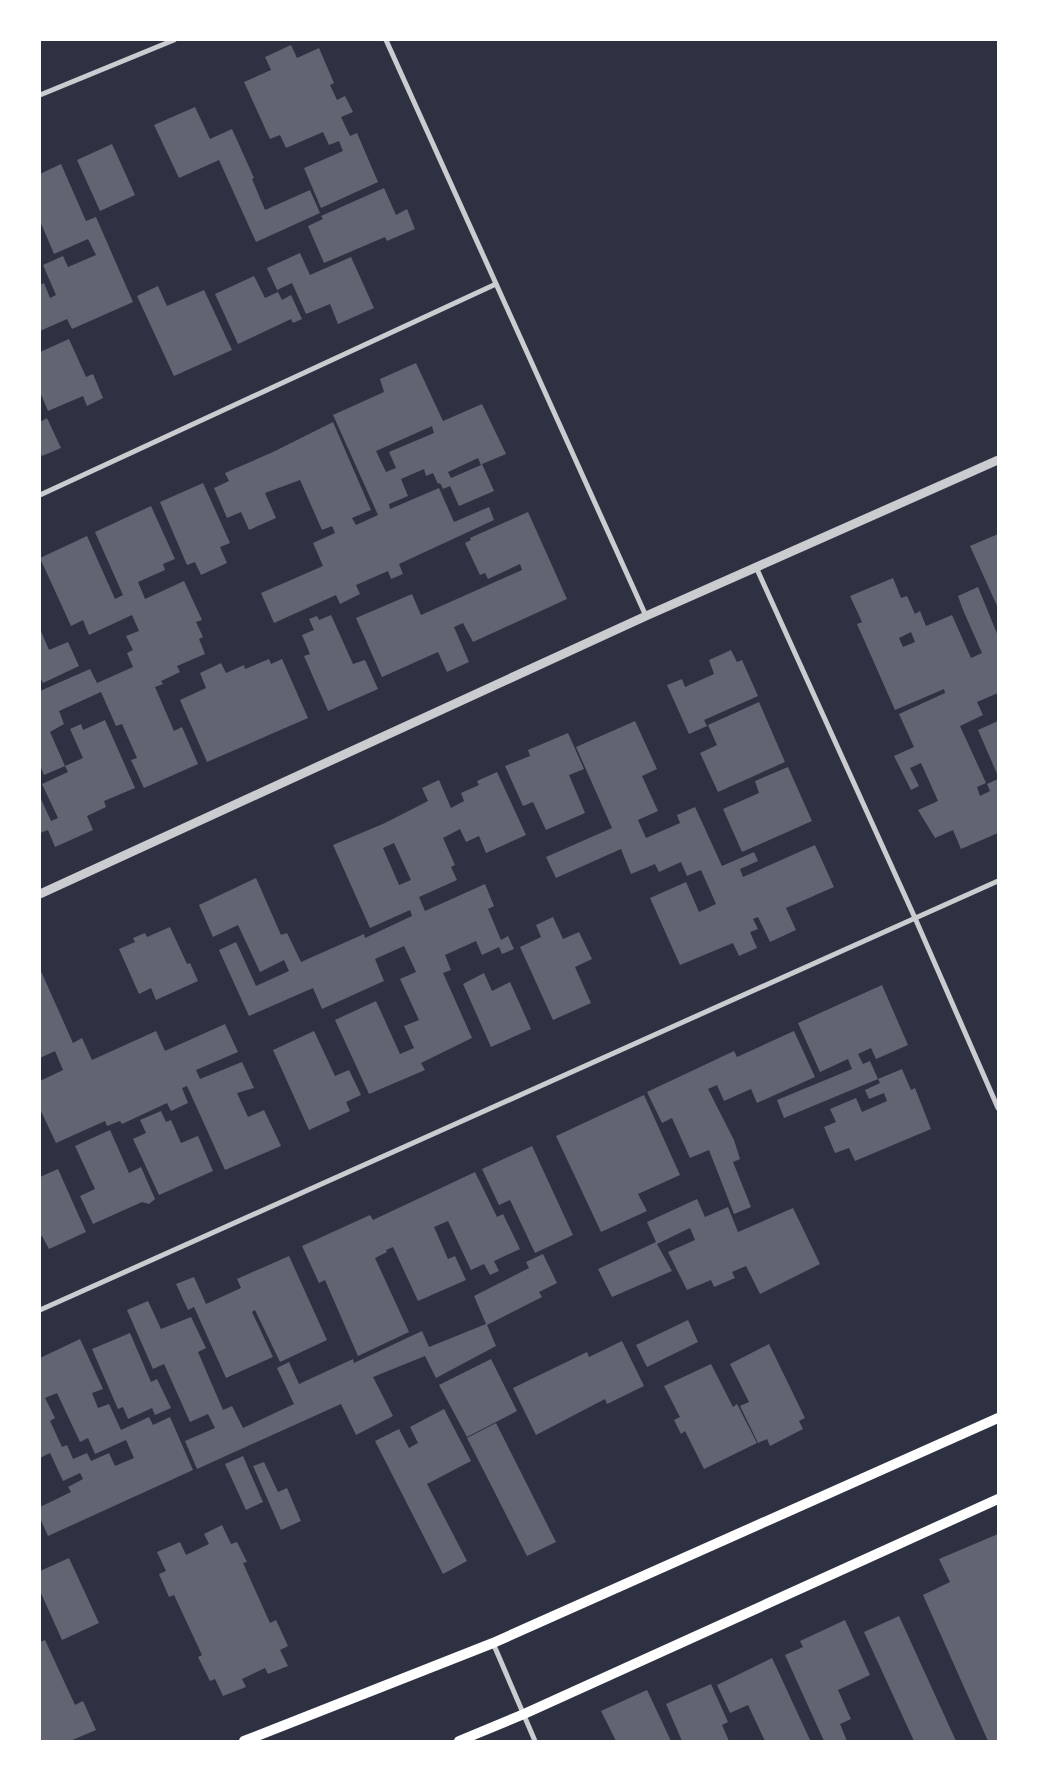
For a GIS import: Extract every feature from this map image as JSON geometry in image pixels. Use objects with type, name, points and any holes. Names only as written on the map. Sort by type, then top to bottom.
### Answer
[{"type":"main road","points":[[244,1741],[493,1643],[998,1418]]},
{"type":"main road","points":[[459,1741],[524,1714],[998,1499]]},
{"type":"street","points":[[40,95],[174,40]]},
{"type":"street","points":[[386,40],[646,616]]},
{"type":"street","points":[[40,495],[496,284]]},
{"type":"street","points":[[40,894],[646,616],[998,460]]},
{"type":"street","points":[[756,567],[916,918],[998,1108]]},
{"type":"street","points":[[40,1310],[998,881]]},
{"type":"street","points":[[493,1643],[536,1741]]},
{"type":"building","points":[[291,45],[297,58],[319,48],[334,83],[330,85],[337,100],[345,96],[353,112],[341,117],[350,136],[357,133],[378,182],[321,208],[304,168],[343,151],[339,141],[329,145],[323,132],[286,148],[280,135],[270,139],[244,82],[271,70],[265,57]]},
{"type":"building","points":[[195,107],[210,139],[232,129],[254,178],[252,179],[265,210],[310,190],[320,213],[256,242],[219,160],[179,178],[154,125]]},
{"type":"building","points":[[112,144],[135,195],[100,211],[77,160]]},
{"type":"building","points":[[61,164],[86,221],[96,217],[133,302],[72,329],[67,319],[40,331],[40,285],[44,283],[50,298],[56,295],[43,265],[63,256],[68,267],[96,255],[88,239],[54,254],[40,221],[40,174]]},
{"type":"building","points":[[384,188],[396,215],[407,209],[415,229],[387,241],[385,237],[324,263],[308,226],[323,219],[321,216]]},
{"type":"building","points":[[300,253],[310,275],[351,257],[374,308],[338,324],[330,304],[306,314],[292,283],[277,290],[267,268]]},
{"type":"building","points":[[254,276],[265,298],[278,292],[282,300],[291,295],[302,319],[293,323],[291,319],[238,344],[215,294]]},
{"type":"building","points":[[158,286],[167,306],[204,290],[232,350],[174,376],[137,296]]},
{"type":"building","points":[[69,339],[86,377],[93,374],[103,398],[87,406],[83,396],[48,411],[40,392],[40,352]]},
{"type":"building","points":[[416,363],[443,421],[482,404],[506,454],[482,464],[494,491],[459,506],[450,486],[443,489],[440,483],[438,484],[433,473],[426,476],[424,469],[401,479],[408,496],[389,504],[390,509],[439,488],[454,522],[489,507],[494,520],[399,564],[403,574],[391,579],[388,571],[356,585],[360,594],[340,604],[336,595],[274,623],[261,593],[323,566],[313,543],[335,533],[332,526],[322,530],[300,480],[265,493],[276,518],[249,530],[241,512],[227,518],[214,488],[229,481],[225,473],[273,452],[333,422],[371,510],[352,518],[356,525],[378,515],[333,415],[384,392],[380,379]],"holes":[[[432,426],[434,433],[389,452],[396,468],[386,472],[376,451]],[[478,458],[481,465],[451,478],[448,472]]]},
{"type":"building","points":[[47,418],[61,448],[42,456],[40,451],[40,422]]},
{"type":"building","points":[[203,483],[230,543],[220,547],[227,563],[201,575],[195,562],[187,565],[160,502]]},
{"type":"building","points":[[151,506],[175,559],[163,564],[165,570],[138,582],[145,599],[184,581],[202,620],[196,622],[203,637],[199,639],[205,654],[177,666],[180,672],[161,681],[163,684],[155,687],[174,731],[182,727],[198,764],[144,788],[131,760],[137,758],[122,724],[116,726],[101,692],[59,711],[64,724],[50,732],[65,766],[44,775],[40,765],[40,691],[90,669],[97,683],[133,667],[127,653],[133,650],[126,636],[139,631],[132,615],[89,635],[83,620],[71,626],[40,558],[87,536],[115,599],[123,595],[95,532]]},
{"type":"building","points":[[528,512],[567,599],[473,642],[463,623],[454,627],[469,662],[447,672],[438,652],[382,677],[356,618],[412,594],[421,615],[522,570],[520,564],[488,579],[485,573],[480,575],[465,543],[471,540],[470,538]]},
{"type":"building","points":[[998,534],[998,608],[970,546]]},
{"type":"building","points":[[893,578],[901,598],[907,596],[915,614],[920,611],[926,626],[952,615],[971,658],[982,653],[958,596],[978,587],[998,636],[998,693],[977,702],[983,715],[960,726],[986,783],[977,787],[980,796],[990,791],[987,784],[998,779],[998,833],[961,849],[953,830],[935,838],[918,810],[938,801],[921,763],[910,768],[919,786],[911,790],[894,756],[914,747],[899,714],[945,693],[944,689],[895,710],[857,624],[862,622],[850,596]],"holes":[[[911,632],[915,642],[903,647],[899,638]]]},
{"type":"building","points":[[331,615],[353,664],[365,660],[378,689],[328,711],[304,656],[310,654],[302,635],[314,630],[309,619],[317,616],[319,620]]},
{"type":"building","points":[[40,629],[49,650],[68,642],[79,666],[43,683],[40,677]]},
{"type":"building","points":[[731,650],[737,662],[742,660],[758,696],[704,720],[707,726],[689,734],[667,685],[682,679],[685,687],[714,674],[709,660]]},
{"type":"building","points":[[269,659],[271,664],[282,659],[308,718],[207,762],[180,700],[206,688],[200,673],[221,663],[226,673],[244,665],[245,669]]},
{"type":"building","points":[[759,702],[785,762],[718,792],[700,753],[717,745],[708,725]]},
{"type":"building","points":[[105,720],[135,788],[104,801],[106,807],[87,816],[93,830],[55,847],[48,830],[40,833],[40,797],[51,821],[58,818],[42,784],[68,772],[65,766],[83,758],[70,729],[81,724],[83,730]]},
{"type":"building","points":[[635,721],[657,769],[642,776],[658,811],[638,820],[646,838],[680,823],[677,815],[695,807],[722,866],[754,852],[758,861],[740,869],[743,877],[815,845],[834,887],[786,908],[796,930],[770,942],[758,917],[753,919],[758,929],[750,932],[757,948],[739,956],[733,943],[680,965],[650,898],[686,882],[699,912],[716,904],[701,870],[687,876],[681,862],[659,872],[655,864],[631,874],[621,849],[556,878],[546,857],[612,828],[576,747]]},
{"type":"building","points":[[998,721],[998,776],[978,730]]},
{"type":"building","points":[[568,733],[584,769],[569,775],[585,813],[546,830],[533,802],[523,806],[505,766],[530,756],[528,750]]},
{"type":"building","points":[[788,767],[812,821],[742,852],[723,809],[759,793],[755,781]]},
{"type":"building","points":[[497,772],[526,835],[486,853],[479,836],[466,842],[460,829],[443,838],[455,865],[451,867],[457,880],[419,897],[425,911],[485,884],[494,906],[488,909],[501,940],[508,936],[514,949],[502,954],[499,947],[482,955],[476,941],[445,955],[451,970],[443,973],[472,1038],[421,1063],[425,1070],[369,1094],[335,1020],[376,1001],[400,1054],[414,1048],[404,1026],[419,1020],[400,979],[416,972],[404,946],[375,959],[384,981],[322,1009],[313,988],[249,1016],[219,950],[236,942],[256,986],[289,971],[284,960],[260,972],[238,925],[213,937],[199,905],[256,878],[281,935],[287,933],[301,962],[364,934],[365,938],[412,916],[410,910],[370,928],[333,845],[385,823],[428,801],[422,788],[439,780],[451,808],[464,801],[461,793],[479,785],[477,781]],"holes":[[[394,843],[411,880],[399,885],[383,848]]]},
{"type":"building","points":[[553,917],[563,939],[579,932],[592,959],[575,967],[591,1003],[553,1020],[520,947],[541,937],[536,925]]},
{"type":"building","points":[[170,927],[187,964],[190,963],[198,981],[156,1000],[151,988],[139,994],[119,949],[135,942],[133,938],[145,933],[147,937]]},
{"type":"building","points":[[40,969],[73,1043],[82,1038],[92,1060],[156,1031],[165,1051],[225,1024],[238,1052],[196,1070],[200,1079],[242,1062],[254,1088],[237,1093],[248,1117],[264,1110],[281,1146],[225,1170],[187,1086],[182,1088],[188,1103],[171,1111],[167,1103],[122,1124],[120,1121],[107,1126],[105,1121],[56,1143],[40,1109],[40,1081],[63,1070],[55,1051],[40,1058]]},
{"type":"building","points":[[484,973],[492,991],[510,982],[531,1029],[491,1047],[463,984]]},
{"type":"building","points":[[882,985],[908,1045],[876,1059],[871,1048],[858,1054],[863,1064],[870,1061],[878,1079],[784,1118],[777,1100],[852,1069],[848,1059],[820,1072],[798,1023]]},
{"type":"building","points":[[314,1031],[335,1076],[349,1070],[361,1095],[346,1102],[350,1111],[309,1130],[273,1050]]},
{"type":"building","points":[[794,1031],[815,1077],[757,1103],[751,1089],[724,1101],[717,1085],[708,1089],[734,1140],[740,1159],[733,1162],[751,1207],[734,1214],[709,1150],[690,1158],[672,1118],[662,1123],[647,1092],[734,1051],[737,1057]]},
{"type":"building","points":[[902,1069],[911,1090],[915,1088],[931,1129],[855,1161],[849,1148],[835,1153],[824,1127],[836,1122],[830,1109],[856,1098],[862,1112],[887,1101],[884,1093],[869,1099],[865,1090],[880,1083],[878,1079]]},
{"type":"building","points":[[644,1095],[680,1175],[638,1194],[647,1211],[601,1232],[556,1136]]},
{"type":"building","points":[[161,1111],[166,1122],[171,1120],[181,1143],[198,1136],[213,1171],[159,1195],[133,1139],[146,1133],[140,1120]]},
{"type":"building","points":[[110,1130],[129,1173],[141,1167],[155,1199],[149,1204],[142,1202],[93,1224],[80,1196],[95,1189],[75,1146]]},
{"type":"building","points":[[532,1146],[573,1235],[535,1253],[510,1200],[499,1205],[482,1169]]},
{"type":"building","points":[[58,1169],[86,1232],[49,1249],[42,1236],[40,1237],[40,1177]]},
{"type":"building","points":[[475,1172],[497,1217],[503,1214],[520,1249],[494,1261],[499,1271],[490,1275],[484,1264],[471,1270],[448,1221],[434,1227],[448,1259],[455,1256],[466,1280],[418,1301],[393,1247],[386,1250],[387,1252],[375,1258],[409,1332],[358,1356],[325,1280],[319,1283],[302,1246],[370,1215],[373,1220]]},
{"type":"building","points":[[697,1199],[705,1217],[728,1207],[738,1232],[793,1208],[820,1264],[760,1294],[746,1266],[732,1272],[735,1278],[714,1287],[711,1280],[687,1290],[668,1252],[695,1240],[690,1228],[657,1244],[672,1271],[612,1297],[598,1269],[656,1242],[647,1222]]},
{"type":"building","points":[[543,1254],[557,1283],[539,1292],[542,1297],[487,1325],[496,1346],[436,1378],[425,1356],[373,1377],[393,1416],[356,1435],[341,1404],[197,1469],[185,1441],[215,1428],[208,1414],[190,1422],[164,1364],[153,1369],[127,1310],[148,1301],[161,1329],[191,1317],[206,1348],[198,1352],[223,1410],[232,1406],[243,1428],[294,1404],[277,1368],[289,1362],[299,1384],[353,1359],[354,1363],[422,1331],[429,1347],[486,1324],[474,1296],[529,1268],[526,1262]]},
{"type":"building","points":[[289,1256],[327,1340],[280,1362],[255,1310],[252,1312],[273,1357],[226,1378],[194,1307],[188,1310],[176,1284],[194,1277],[206,1304],[241,1288],[237,1279]]},
{"type":"building","points":[[688,1320],[698,1342],[647,1367],[636,1345]]},
{"type":"building","points":[[130,1333],[151,1382],[157,1379],[171,1408],[155,1415],[152,1408],[128,1419],[123,1407],[118,1409],[92,1349]]},
{"type":"building","points":[[80,1339],[103,1389],[92,1393],[98,1408],[109,1404],[121,1430],[149,1417],[153,1425],[170,1417],[193,1470],[48,1536],[40,1518],[40,1507],[71,1492],[68,1487],[83,1479],[80,1473],[63,1481],[50,1453],[40,1458],[40,1358]],"holes":[[[57,1393],[80,1442],[88,1438],[95,1454],[126,1440],[134,1458],[115,1466],[109,1453],[91,1461],[87,1453],[73,1459],[67,1445],[62,1447],[50,1421],[55,1418],[45,1398]]]},
{"type":"building","points":[[622,1341],[644,1386],[607,1404],[605,1399],[536,1435],[513,1388],[587,1352],[589,1357]]},
{"type":"building","points":[[769,1344],[805,1418],[799,1421],[803,1429],[770,1446],[767,1439],[758,1443],[740,1406],[749,1402],[730,1364]]},
{"type":"building","points":[[491,1359],[517,1411],[467,1437],[439,1385]]},
{"type":"building","points":[[711,1364],[733,1407],[737,1404],[757,1443],[704,1469],[685,1431],[681,1434],[674,1420],[680,1417],[664,1386]]},
{"type":"building","points":[[444,1409],[471,1461],[427,1484],[467,1561],[443,1574],[375,1441],[399,1429],[409,1448],[418,1443],[410,1427]]},
{"type":"building","points":[[496,1423],[556,1542],[527,1556],[467,1438]]},
{"type":"building","points":[[243,1456],[263,1502],[246,1510],[225,1464]]},
{"type":"building","points":[[264,1462],[278,1492],[287,1488],[301,1521],[281,1530],[253,1466]]},
{"type":"building","points":[[222,1525],[231,1544],[237,1542],[247,1562],[243,1563],[270,1623],[276,1620],[288,1646],[280,1650],[288,1666],[268,1674],[265,1668],[242,1679],[246,1687],[223,1696],[215,1679],[210,1681],[198,1657],[202,1655],[174,1595],[169,1597],[159,1574],[166,1571],[157,1552],[180,1542],[186,1555],[209,1544],[204,1534]]},
{"type":"building","points":[[998,1534],[998,1741],[988,1741],[923,1595],[950,1582],[939,1559]]},
{"type":"building","points":[[69,1558],[99,1623],[62,1640],[40,1591],[40,1571]]},
{"type":"building","points":[[899,1616],[956,1741],[914,1741],[864,1632]]},
{"type":"building","points":[[845,1620],[870,1675],[838,1690],[851,1719],[840,1724],[847,1741],[824,1741],[785,1655],[803,1647],[800,1641]]},
{"type":"building","points":[[45,1640],[75,1705],[83,1701],[96,1730],[70,1741],[40,1741],[40,1642]]},
{"type":"building","points":[[772,1658],[809,1741],[765,1741],[748,1705],[730,1713],[717,1685]]},
{"type":"building","points":[[711,1684],[728,1722],[722,1725],[729,1741],[682,1741],[666,1704]]},
{"type":"building","points":[[647,1690],[671,1741],[616,1741],[601,1711]]}]
